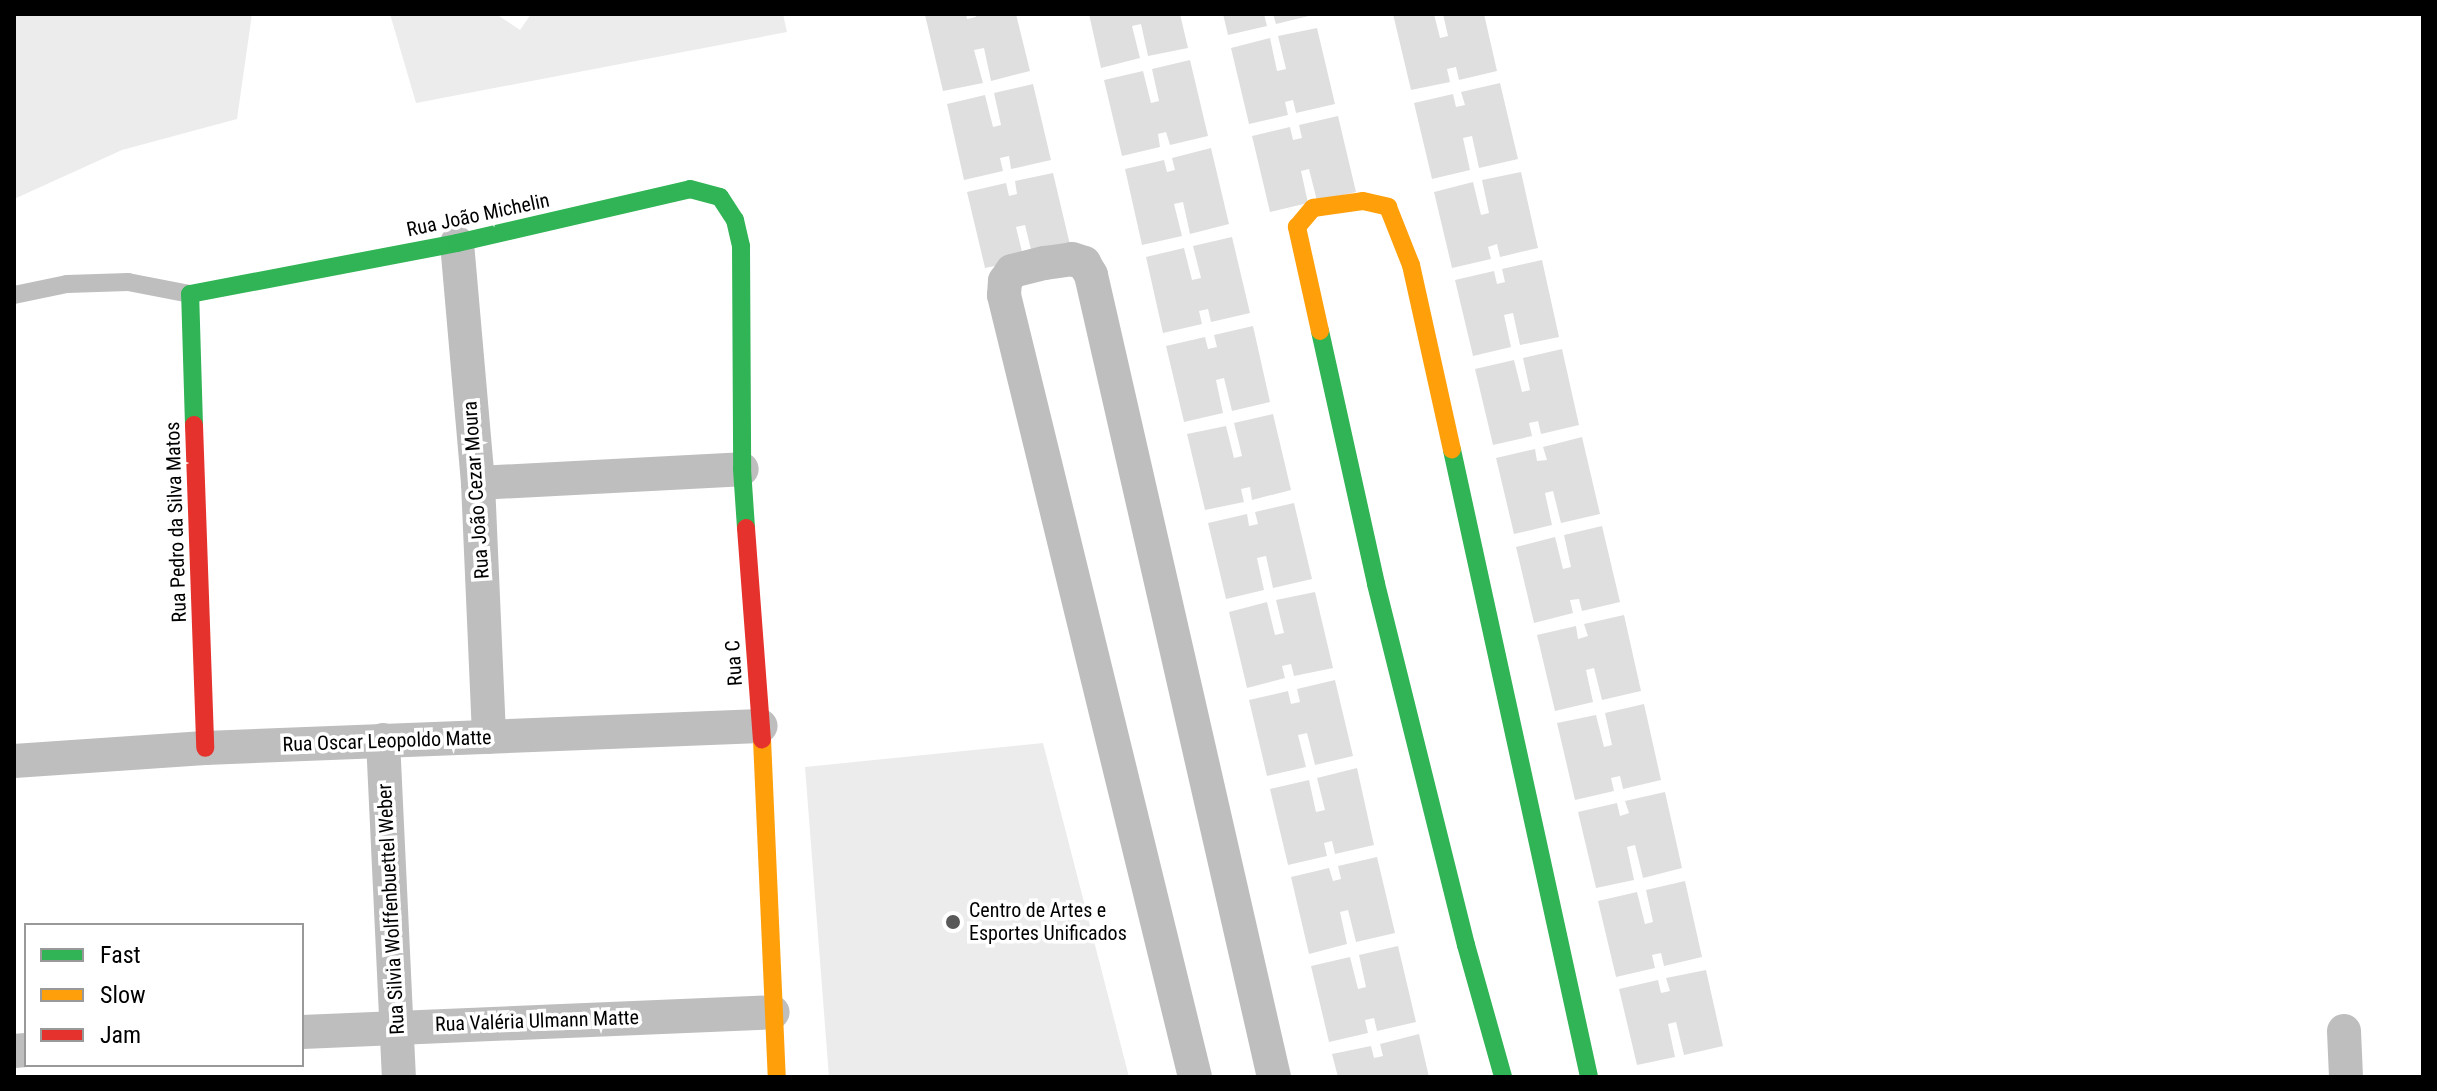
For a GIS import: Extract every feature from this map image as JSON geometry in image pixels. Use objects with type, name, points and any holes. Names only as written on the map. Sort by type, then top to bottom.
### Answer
[{"type":"street","name":"Rua João Michelin","points":[[190,294],[457,243],[690,189],[720,197],[735,220],[741,246]]},
{"type":"street","points":[[1503,1077],[1466,945],[1376,584],[1297,227],[1313,208],[1363,201],[1388,207],[1411,265],[1429,335],[1467,532],[1589,1077]]},
{"type":"street","name":"Rua João Cezar Moura","points":[[457,243],[478,483],[489,737]]},
{"type":"street","name":"Rua C","points":[[741,246],[742,469],[761,726],[777,1077]]},
{"type":"street","points":[[1195,1077],[1004,295],[1005,281],[1012,271],[1045,263],[1072,259],[1084,263],[1091,275],[1274,1077]]},
{"type":"street","name":"Rua Pedro da Silva Matos","points":[[190,294],[205,748]]},
{"type":"street","points":[[478,483],[742,469]]},
{"type":"street","name":"Rua Oscar Leopoldo Matte","points":[[14,761],[205,748],[761,726]]},
{"type":"street","name":"Rua Silvia Wolffenbuettel Weber","points":[[383,740],[399,1077]]},
{"type":"street","name":"Rua Valéria Ulmann Matte","points":[[304,1032],[773,1012]]},
{"type":"street","points":[[2344,1031],[2346,1077]]},
{"type":"lane","points":[[14,295],[67,284],[128,282],[190,294]]},
{"type":"shaded area","points":[[14,14],[252,14],[237,119],[122,150],[14,199]]},
{"type":"shaded area","points":[[390,14],[496,14],[520,30],[531,14],[783,14],[787,32],[416,103]]},
{"type":"shaded area","name":"Centro de Artes e Esportes Unificados","points":[[1043,743],[1129,1077],[829,1077],[805,767]]},
{"type":"building","points":[[966,14],[967,19],[976,17],[975,14],[1016,14],[1030,71],[991,81],[984,48],[974,50],[983,83],[943,91],[925,15]]},
{"type":"building","points":[[1089,14],[1180,14],[1188,48],[1148,56],[1141,24],[1132,26],[1140,58],[1101,68]]},
{"type":"building","points":[[1223,14],[1264,14],[1267,26],[1228,35]]},
{"type":"building","points":[[1273,14],[1313,14],[1313,15],[1276,24]]},
{"type":"building","points":[[1393,14],[1434,14],[1440,38],[1448,36],[1443,14],[1484,14],[1497,71],[1459,80],[1456,67],[1447,69],[1450,82],[1411,90]]},
{"type":"building","points":[[1317,28],[1335,104],[1296,113],[1293,100],[1285,102],[1288,115],[1249,124],[1231,48],[1270,38],[1277,71],[1286,69],[1278,36]]},
{"type":"building","points":[[1190,60],[1208,136],[1170,145],[1166,132],[1158,134],[1160,147],[1122,156],[1104,80],[1143,71],[1151,103],[1159,101],[1152,69]]},
{"type":"building","points":[[1500,83],[1518,159],[1479,168],[1472,136],[1463,138],[1470,170],[1432,179],[1414,103],[1453,94],[1456,107],[1465,105],[1461,92]]},
{"type":"building","points":[[1033,84],[1051,160],[1011,169],[1009,156],[1000,158],[1003,171],[964,180],[947,104],[985,95],[993,127],[1001,125],[994,93]]},
{"type":"building","points":[[1338,116],[1356,192],[1317,201],[1309,169],[1301,171],[1308,203],[1270,212],[1252,136],[1290,127],[1293,140],[1302,138],[1299,125]]},
{"type":"building","points":[[1211,148],[1229,224],[1190,234],[1183,202],[1174,204],[1182,236],[1142,245],[1125,169],[1164,160],[1167,172],[1175,170],[1172,158]]},
{"type":"building","points":[[1521,172],[1538,248],[1500,257],[1497,244],[1488,247],[1491,259],[1452,268],[1434,192],[1473,182],[1481,215],[1489,213],[1482,180]]},
{"type":"building","points":[[1053,173],[1071,249],[1033,258],[1025,225],[1016,227],[1024,260],[985,268],[967,192],[1006,183],[1009,196],[1017,194],[1015,181]]},
{"type":"building","points":[[1232,237],[1250,313],[1211,322],[1208,309],[1199,311],[1202,324],[1163,333],[1146,257],[1184,248],[1192,280],[1201,278],[1193,246]]},
{"type":"building","points":[[1542,260],[1559,337],[1520,345],[1513,313],[1504,315],[1511,347],[1473,356],[1455,280],[1494,271],[1497,284],[1505,282],[1502,269]]},
{"type":"building","points":[[1253,326],[1270,402],[1232,411],[1224,378],[1216,380],[1223,413],[1184,422],[1166,346],[1205,337],[1208,349],[1217,347],[1214,335]]},
{"type":"building","points":[[1562,349],[1579,425],[1541,434],[1538,421],[1529,423],[1532,436],[1493,445],[1475,369],[1514,360],[1522,392],[1530,390],[1523,358]]},
{"type":"building","points":[[1273,414],[1291,490],[1252,500],[1250,487],[1241,489],[1244,502],[1205,510],[1187,434],[1226,426],[1234,458],[1242,456],[1234,423]]},
{"type":"building","points":[[1582,437],[1600,514],[1561,523],[1553,491],[1545,493],[1552,525],[1514,534],[1496,458],[1535,449],[1537,461],[1547,460],[1543,447]]},
{"type":"building","points":[[1294,503],[1312,579],[1273,588],[1266,556],[1257,558],[1264,590],[1226,599],[1208,523],[1247,514],[1249,526],[1258,524],[1255,512]]},
{"type":"building","points":[[1602,526],[1620,602],[1582,611],[1579,599],[1570,600],[1573,613],[1534,623],[1516,547],[1555,537],[1563,569],[1571,567],[1564,535]]},
{"type":"building","points":[[1315,592],[1333,668],[1294,676],[1291,664],[1282,666],[1285,678],[1247,688],[1229,612],[1267,602],[1275,635],[1284,633],[1276,600]]},
{"type":"building","points":[[1624,615],[1641,691],[1602,700],[1594,668],[1586,670],[1593,702],[1555,711],[1537,635],[1576,626],[1578,639],[1588,636],[1584,624]]},
{"type":"building","points":[[1335,680],[1353,756],[1315,765],[1307,733],[1298,735],[1306,767],[1267,776],[1249,700],[1288,691],[1291,704],[1300,702],[1297,689]]},
{"type":"building","points":[[1644,704],[1661,780],[1623,789],[1620,776],[1611,778],[1614,791],[1575,800],[1557,723],[1596,715],[1604,747],[1612,745],[1605,713]]},
{"type":"building","points":[[1357,768],[1374,845],[1335,854],[1332,841],[1324,843],[1327,856],[1288,865],[1270,789],[1309,780],[1316,812],[1325,810],[1317,778]]},
{"type":"building","points":[[1665,792],[1682,868],[1643,878],[1635,845],[1627,847],[1634,880],[1596,888],[1578,812],[1617,803],[1620,816],[1629,813],[1625,801]]},
{"type":"building","points":[[1377,857],[1395,933],[1356,942],[1348,910],[1340,912],[1347,944],[1309,954],[1291,877],[1329,868],[1333,881],[1341,879],[1338,866]]},
{"type":"building","points":[[1685,881],[1702,957],[1664,966],[1661,953],[1652,955],[1655,968],[1616,977],[1598,901],[1637,892],[1645,924],[1653,922],[1646,890]]},
{"type":"building","points":[[1398,946],[1416,1022],[1377,1031],[1374,1018],[1365,1020],[1368,1033],[1329,1042],[1311,966],[1350,957],[1358,989],[1366,987],[1359,955]]},
{"type":"building","points":[[1706,970],[1723,1046],[1684,1055],[1676,1022],[1668,1024],[1675,1057],[1637,1065],[1619,989],[1658,980],[1661,993],[1670,991],[1666,978]]},
{"type":"building","points":[[1419,1034],[1429,1077],[1338,1077],[1332,1054],[1371,1046],[1374,1058],[1383,1056],[1380,1044]]},
{"type":"traffic: fast","points":[[194,425],[190,294],[457,243],[690,189],[720,197],[735,220],[741,246],[742,469],[746,528]]},
{"type":"traffic: fast","points":[[1320,331],[1376,584],[1466,945],[1503,1077]]},
{"type":"traffic: fast","points":[[1452,450],[1589,1077]]},
{"type":"traffic: slow","points":[[1320,331],[1297,227],[1313,208],[1363,201],[1388,207],[1411,265],[1452,450]]},
{"type":"traffic: slow","points":[[762,739],[777,1077]]},
{"type":"traffic: jam","points":[[194,425],[205,748]]},
{"type":"traffic: jam","points":[[746,528],[762,739]]},
{"type":"place","name":"Centro de Artes e Esportes Unificados","points":[[953,922]]}]
